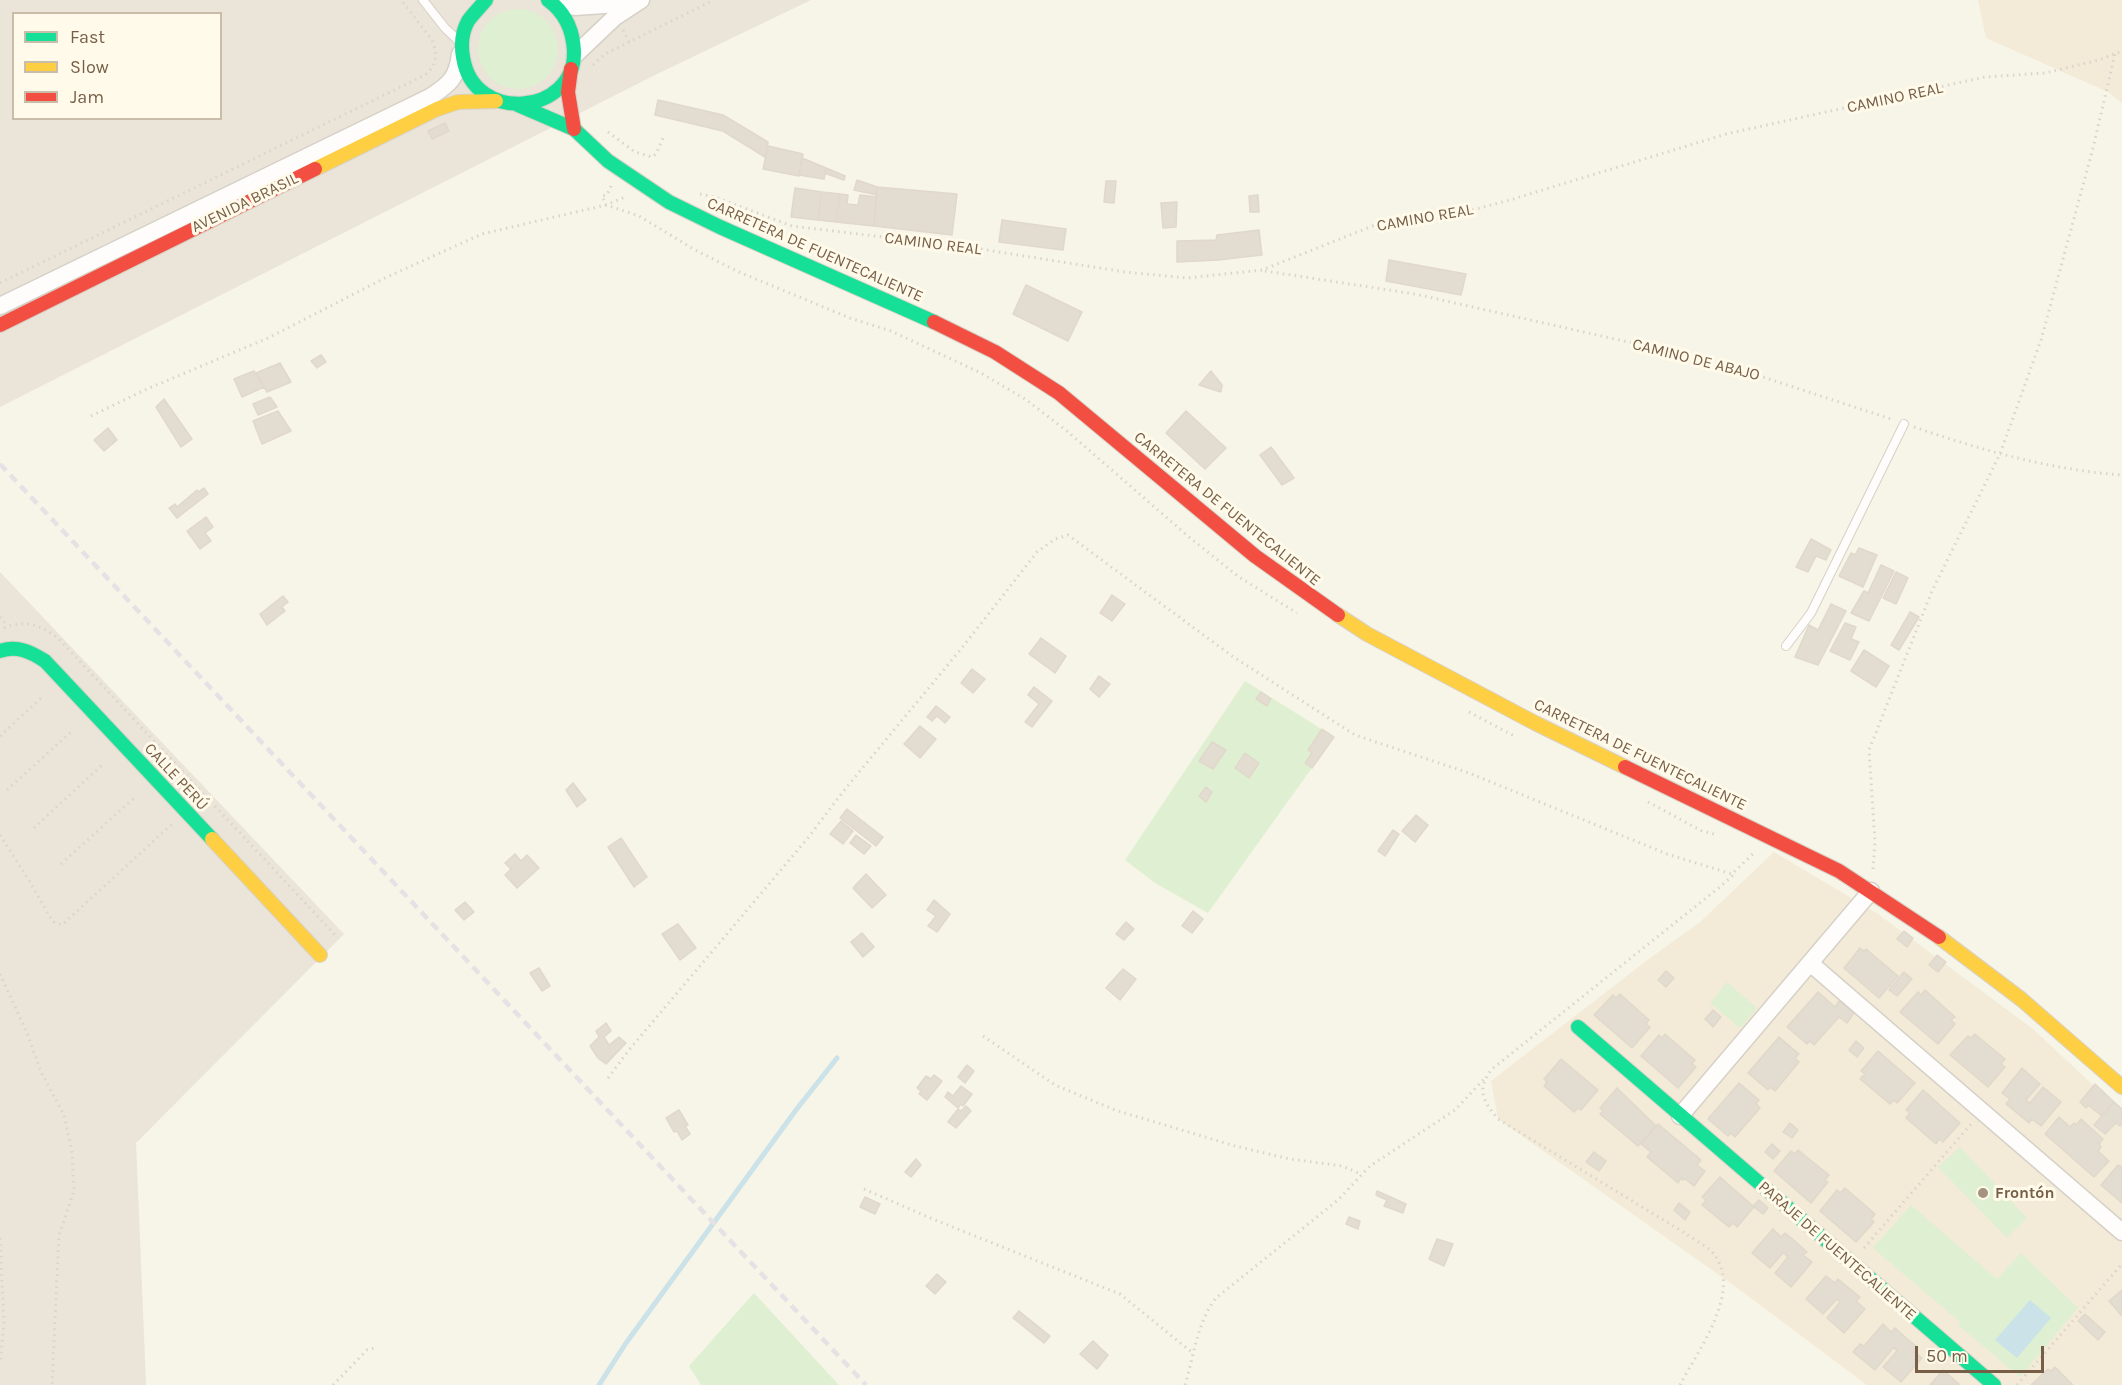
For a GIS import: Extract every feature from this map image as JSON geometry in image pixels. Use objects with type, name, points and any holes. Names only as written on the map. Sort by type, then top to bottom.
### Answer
[{"type":"main road","points":[[464,27],[474,11],[486,0]]},
{"type":"main road","points":[[551,2],[567,18],[574,36],[568,92],[574,129]]},
{"type":"main road","points":[[461,9],[464,27],[460,48],[464,68],[471,82],[482,94],[496,101],[518,105],[535,103],[550,95],[562,84],[573,62]]},
{"type":"main road","name":"AVENIDA BRASIL","points":[[0,325],[437,110],[458,102],[496,101]]},
{"type":"main road","name":"CARRETERA DE FUENTECALIENTE","points":[[518,105],[574,129],[608,161],[669,202],[952,330],[995,352],[1059,393],[1255,556],[1366,634],[1535,723],[1839,871],[1936,936],[2048,1022],[2122,1087]]},
{"type":"main road","name":"CALLE PERÚ","points":[[0,651],[22,650],[45,661],[318,953]]},
{"type":"main road","name":"PARAJE DE FUENTECALIENTE","points":[[1578,1027],[1994,1385]]},
{"type":"street","points":[[551,2],[575,7],[638,1]]},
{"type":"street","points":[[573,62],[615,17],[638,1]]},
{"type":"street","name":"AVENIDA BRASIL","points":[[0,306],[430,98],[453,79],[458,69],[460,48]]},
{"type":"street","points":[[1680,1116],[1871,891]]},
{"type":"street","points":[[1810,963],[2122,1232]]},
{"type":"lane","points":[[423,0],[460,48]]},
{"type":"lane","points":[[1786,646],[1811,613],[1904,424]]},
{"type":"path","points":[[0,283],[424,75],[435,63],[435,48],[432,40],[401,0]]},
{"type":"path","points":[[589,74],[594,64],[605,54],[714,0]]},
{"type":"path","points":[[615,17],[629,42]]},
{"type":"path","name":"CAMINO REAL","points":[[693,193],[715,197],[792,225],[975,248],[1125,272],[1187,278],[1263,270],[1380,224],[1446,217],[1726,134],[1985,77],[2045,73],[2099,60],[2122,51]]},
{"type":"path","points":[[1871,891],[1875,842],[1869,750],[1932,591],[2001,454],[2041,340],[2115,54]]},
{"type":"path","points":[[603,128],[635,152],[652,157],[656,154],[663,138]]},
{"type":"path","points":[[611,183],[607,195],[602,196],[606,205],[639,216],[695,250],[739,272],[850,318],[891,331],[990,378],[1025,399],[1067,431],[1189,537],[1239,577],[1299,614]]},
{"type":"path","points":[[91,416],[168,379],[268,338],[387,277],[482,234],[606,205],[627,196]]},
{"type":"path","name":"CAMINO DE ABAJO","points":[[1263,270],[1415,294],[1718,362],[1979,449],[2091,473],[2122,475]]},
{"type":"path","points":[[608,1078],[807,839],[838,797],[961,649],[1037,552],[1055,539],[1068,536],[1232,656],[1355,735],[1469,773],[1666,854],[1732,874],[1770,838]]},
{"type":"path","points":[[0,617],[8,626]]},
{"type":"path","points":[[0,630],[26,622],[41,626],[58,638],[338,938]]},
{"type":"path","points":[[0,736],[41,698]]},
{"type":"path","points":[[1464,709],[1520,739]]},
{"type":"path","points":[[7,790],[71,732]]},
{"type":"path","points":[[34,828],[103,764]]},
{"type":"path","points":[[61,864],[134,798]]},
{"type":"path","points":[[1641,798],[1702,831],[1725,836]]},
{"type":"path","points":[[0,835],[50,917],[54,922],[62,925],[173,823],[177,823]]},
{"type":"path","points":[[1185,1385],[1199,1332],[1207,1311],[1216,1298],[1338,1200],[1361,1174],[1407,1140],[1455,1110],[1492,1069],[1721,886],[1770,838]]},
{"type":"path","points":[[318,953],[335,933]]},
{"type":"path","points":[[0,974],[27,1033],[41,1072],[64,1115],[72,1152],[74,1191],[59,1235],[52,1385]]},
{"type":"path","points":[[983,1036],[1055,1084],[1115,1110],[1235,1146],[1290,1160],[1342,1166],[1361,1174]]},
{"type":"path","points":[[1485,1078],[1483,1088],[1485,1103],[1497,1119],[1711,1251],[1724,1278],[1722,1299],[1718,1313],[1680,1385]]},
{"type":"path","points":[[1851,1263],[1982,1111]]},
{"type":"path","points":[[864,1189],[1120,1294],[1194,1354]]},
{"type":"path","points":[[0,1238],[4,1324],[0,1364]]},
{"type":"path","points":[[2017,1385],[2122,1264]]},
{"type":"path","points":[[333,1385],[367,1350],[377,1347]]},
{"type":"shaded area","points":[[0,0],[811,0],[653,76],[0,407]]},
{"type":"shaded area","points":[[1978,0],[2122,0],[2122,103],[2108,92],[1986,38]]},
{"type":"shaded area","points":[[0,572],[344,934],[136,1143],[146,1385],[0,1385]]},
{"type":"shaded area","points":[[1774,852],[1878,914],[2033,1029],[2122,1112],[2122,1385],[1867,1385],[1736,1287],[1498,1119],[1491,1081],[1699,923]]},
{"type":"green space","points":[[518,9],[533,12],[546,21],[555,34],[558,49],[555,64],[546,77],[533,86],[518,89],[503,86],[490,77],[481,64],[478,49],[481,34],[490,21],[503,12]]},
{"type":"green space","points":[[1245,681],[1334,737],[1208,913],[1155,883],[1125,860]]},
{"type":"green space","points":[[1727,982],[1757,1008],[1740,1028],[1710,1003]]},
{"type":"green space","name":"Frontón","points":[[1960,1147],[2027,1218],[2007,1238],[1938,1167]]},
{"type":"green space","points":[[1911,1205],[1997,1279],[2021,1253],[2078,1308],[2020,1377],[1958,1325],[1960,1322],[1873,1248]]},
{"type":"green space","points":[[754,1293],[839,1385],[701,1385],[689,1366]]},
{"type":"water","points":[[2030,1300],[2051,1318],[2017,1358],[1995,1340]]},
{"type":"building","points":[[658,100],[723,115],[768,142],[765,157],[723,131],[655,115]]},
{"type":"building","points":[[445,123],[449,131],[432,139],[428,131]]},
{"type":"building","points":[[768,146],[803,154],[799,176],[763,169]]},
{"type":"building","points":[[802,158],[826,168],[824,179],[799,175]]},
{"type":"building","points":[[826,168],[845,176],[844,180],[824,173]]},
{"type":"building","points":[[857,180],[877,187],[877,195],[854,190]]},
{"type":"building","points":[[1106,181],[1116,181],[1114,203],[1104,202]]},
{"type":"building","points":[[877,187],[957,194],[952,235],[874,226]]},
{"type":"building","points":[[795,188],[822,192],[818,220],[791,217]]},
{"type":"building","points":[[822,192],[840,194],[836,222],[818,220]]},
{"type":"building","points":[[840,194],[848,195],[847,204],[858,205],[860,195],[876,197],[874,226],[836,222]]},
{"type":"building","points":[[1258,195],[1259,212],[1250,212],[1249,196]]},
{"type":"building","points":[[1177,202],[1176,227],[1163,228],[1161,203]]},
{"type":"building","points":[[1002,220],[1066,229],[1063,250],[999,242]]},
{"type":"building","points":[[1259,230],[1262,255],[1177,262],[1177,241],[1216,240],[1217,235]]},
{"type":"building","points":[[1389,260],[1466,274],[1461,295],[1386,281]]},
{"type":"building","points":[[1026,285],[1082,312],[1068,341],[1013,314]]},
{"type":"building","points":[[321,355],[326,362],[317,368],[311,361]]},
{"type":"building","points":[[280,363],[291,382],[267,392],[256,373]]},
{"type":"building","points":[[254,371],[264,387],[242,397],[234,379]]},
{"type":"building","points":[[1211,371],[1222,385],[1221,392],[1199,385]]},
{"type":"building","points":[[270,397],[277,407],[258,415],[253,404]]},
{"type":"building","points":[[164,399],[192,439],[181,447],[156,407]]},
{"type":"building","points":[[278,411],[291,431],[262,444],[253,421]]},
{"type":"building","points":[[1186,411],[1226,448],[1205,469],[1166,433]]},
{"type":"building","points":[[108,428],[117,440],[104,451],[94,440]]},
{"type":"building","points":[[1271,447],[1294,478],[1282,485],[1260,455]]},
{"type":"building","points":[[204,488],[208,494],[177,518],[169,508],[175,504],[177,507],[197,490],[198,492]]},
{"type":"building","points":[[206,517],[213,527],[205,533],[211,541],[200,549],[187,531]]},
{"type":"building","points":[[1811,539],[1831,550],[1826,560],[1816,556],[1808,572],[1796,567]]},
{"type":"building","points":[[1859,548],[1877,555],[1863,587],[1839,576],[1851,553],[1855,555]]},
{"type":"building","points":[[1881,565],[1894,571],[1869,621],[1851,613],[1864,591],[1868,593]]},
{"type":"building","points":[[1896,572],[1908,578],[1896,604],[1883,598]]},
{"type":"building","points":[[1112,595],[1125,604],[1112,621],[1100,613]]},
{"type":"building","points":[[283,596],[288,602],[282,607],[285,611],[267,625],[260,614]]},
{"type":"building","points":[[1831,604],[1846,611],[1818,665],[1795,657],[1809,625],[1818,630]]},
{"type":"building","points":[[1910,612],[1919,617],[1899,650],[1891,645]]},
{"type":"building","points":[[1845,623],[1856,627],[1851,639],[1859,642],[1850,660],[1830,651]]},
{"type":"building","points":[[1041,638],[1066,656],[1055,673],[1029,654]]},
{"type":"building","points":[[1864,650],[1889,666],[1876,687],[1851,671]]},
{"type":"building","points":[[972,669],[985,679],[973,693],[961,683]]},
{"type":"building","points":[[1099,676],[1110,684],[1099,697],[1090,689]]},
{"type":"building","points":[[1034,687],[1052,701],[1032,727],[1025,722],[1039,704],[1028,695]]},
{"type":"building","points":[[1261,692],[1271,699],[1267,706],[1256,699]]},
{"type":"building","points":[[936,706],[950,717],[945,723],[937,716],[932,721],[927,717]]},
{"type":"building","points":[[920,726],[936,739],[920,758],[904,744]]},
{"type":"building","points":[[1322,729],[1334,737],[1312,768],[1305,763],[1312,753],[1308,750]]},
{"type":"building","points":[[1212,742],[1226,750],[1213,769],[1199,761]]},
{"type":"building","points":[[1245,753],[1259,763],[1249,778],[1235,768]]},
{"type":"building","points":[[573,783],[586,800],[577,807],[566,790]]},
{"type":"building","points":[[1206,787],[1212,792],[1206,802],[1199,796]]},
{"type":"building","points":[[847,809],[883,837],[876,846],[840,818]]},
{"type":"building","points":[[1416,815],[1428,825],[1415,842],[1402,831]]},
{"type":"building","points":[[841,821],[853,831],[843,844],[830,834]]},
{"type":"building","points":[[1393,830],[1399,834],[1385,856],[1378,851]]},
{"type":"building","points":[[856,835],[871,846],[864,854],[850,843]]},
{"type":"building","points":[[621,838],[647,877],[634,887],[608,847]]},
{"type":"building","points":[[515,854],[521,861],[527,855],[539,868],[517,888],[505,875],[511,869],[505,863]]},
{"type":"building","points":[[866,874],[886,895],[872,908],[853,888]]},
{"type":"building","points":[[934,900],[950,914],[937,932],[928,926],[936,916],[927,910]]},
{"type":"building","points":[[465,902],[474,912],[464,920],[455,910]]},
{"type":"building","points":[[1193,911],[1203,919],[1192,933],[1182,926]]},
{"type":"building","points":[[1126,922],[1134,929],[1124,940],[1116,934]]},
{"type":"building","points":[[678,924],[696,948],[680,960],[662,934]]},
{"type":"building","points":[[1904,931],[1913,938],[1907,947],[1897,939]]},
{"type":"building","points":[[862,933],[874,947],[863,957],[851,942]]},
{"type":"building","points":[[1860,948],[1864,951],[1866,949],[1898,976],[1879,998],[1844,968]]},
{"type":"building","points":[[1937,955],[1946,962],[1938,972],[1929,965]]},
{"type":"building","points":[[539,968],[550,986],[542,991],[530,973]]},
{"type":"building","points":[[1123,969],[1136,979],[1120,1000],[1106,988]]},
{"type":"building","points":[[1666,971],[1674,978],[1666,987],[1658,980]]},
{"type":"building","points":[[1904,972],[1912,979],[1897,996],[1889,990]]},
{"type":"building","points":[[1925,990],[1955,1017],[1951,1020],[1955,1024],[1938,1044],[1900,1012],[1918,992],[1921,995]]},
{"type":"building","points":[[1818,992],[1835,1007],[1839,1001],[1854,1013],[1847,1023],[1839,1017],[1814,1045],[1810,1041],[1807,1044],[1787,1027]]},
{"type":"building","points":[[1620,994],[1649,1020],[1646,1024],[1650,1027],[1632,1048],[1594,1015],[1613,995],[1616,998]]},
{"type":"building","points":[[1713,1010],[1721,1017],[1713,1027],[1705,1019]]},
{"type":"building","points":[[606,1023],[611,1031],[604,1037],[609,1045],[619,1037],[626,1043],[606,1064],[598,1058],[590,1046],[599,1037],[596,1031]]},
{"type":"building","points":[[1665,1034],[1695,1060],[1692,1064],[1696,1067],[1678,1088],[1641,1056],[1659,1035],[1662,1038]]},
{"type":"building","points":[[1975,1034],[2005,1059],[2001,1064],[2005,1067],[1988,1087],[1950,1055],[1968,1036],[1971,1038]]},
{"type":"building","points":[[1779,1037],[1799,1054],[1795,1058],[1799,1062],[1775,1091],[1770,1087],[1768,1090],[1748,1073]]},
{"type":"building","points":[[1856,1041],[1864,1048],[1857,1057],[1849,1050]]},
{"type":"building","points":[[1878,1051],[1915,1083],[1897,1103],[1894,1100],[1890,1104],[1860,1079],[1865,1074],[1861,1071]]},
{"type":"building","points":[[1561,1059],[1598,1090],[1581,1110],[1578,1108],[1574,1112],[1544,1086],[1547,1082],[1544,1079]]},
{"type":"building","points":[[967,1065],[974,1071],[965,1083],[958,1077]]},
{"type":"building","points":[[2022,1068],[2040,1084],[2026,1100],[2030,1103],[2043,1087],[2061,1102],[2041,1126],[2032,1119],[2029,1123],[2006,1104],[2010,1099],[2002,1093]]},
{"type":"building","points":[[934,1075],[942,1081],[927,1100],[919,1094],[921,1091],[917,1088],[926,1076],[931,1079]]},
{"type":"building","points":[[1739,1083],[1759,1100],[1756,1103],[1760,1108],[1735,1137],[1731,1133],[1728,1136],[1708,1119]]},
{"type":"building","points":[[2095,1084],[2114,1102],[2102,1116],[2088,1105],[2086,1108],[2080,1102]]},
{"type":"building","points":[[961,1086],[972,1094],[963,1106],[961,1104],[958,1108],[945,1097],[948,1092],[953,1096]]},
{"type":"building","points":[[1617,1088],[1656,1126],[1638,1146],[1600,1114],[1603,1111],[1600,1108]]},
{"type":"building","points":[[1923,1090],[1960,1123],[1943,1142],[1939,1139],[1936,1144],[1906,1118],[1910,1113],[1906,1110]]},
{"type":"building","points":[[2114,1102],[2122,1109],[2122,1123],[2120,1126],[2116,1123],[2105,1134],[2094,1125]]},
{"type":"building","points":[[966,1106],[971,1111],[956,1128],[948,1122],[958,1109],[961,1111]]},
{"type":"building","points":[[679,1110],[688,1125],[685,1126],[690,1134],[682,1140],[666,1118]]},
{"type":"building","points":[[2059,1117],[2070,1127],[2074,1123],[2076,1125],[2081,1119],[2103,1139],[2098,1151],[2109,1161],[2094,1177],[2045,1134]]},
{"type":"building","points":[[1790,1123],[1798,1130],[1792,1138],[1783,1132]]},
{"type":"building","points":[[1658,1124],[1701,1160],[1697,1165],[1705,1171],[1694,1186],[1681,1178],[1678,1183],[1647,1157],[1651,1152],[1641,1144]]},
{"type":"building","points":[[1772,1144],[1780,1151],[1773,1159],[1765,1152]]},
{"type":"building","points":[[1798,1150],[1829,1175],[1825,1180],[1828,1182],[1811,1203],[1774,1171],[1791,1151],[1795,1154]]},
{"type":"building","points":[[1594,1152],[1606,1161],[1599,1171],[1586,1162]]},
{"type":"building","points":[[916,1159],[921,1165],[911,1177],[905,1172]]},
{"type":"building","points":[[2118,1165],[2122,1167],[2122,1203],[2101,1185]]},
{"type":"building","points":[[1720,1177],[1753,1206],[1759,1200],[1768,1208],[1763,1214],[1754,1207],[1737,1227],[1733,1223],[1729,1227],[1702,1205],[1706,1200],[1702,1197]]},
{"type":"building","points":[[1845,1188],[1875,1214],[1871,1219],[1874,1222],[1856,1242],[1820,1211],[1837,1190],[1840,1193]]},
{"type":"building","points":[[1377,1191],[1406,1204],[1403,1213],[1384,1206],[1387,1200],[1376,1195]]},
{"type":"building","points":[[865,1197],[880,1204],[875,1214],[860,1207]]},
{"type":"building","points":[[1679,1203],[1690,1212],[1685,1220],[1674,1210]]},
{"type":"building","points":[[1349,1217],[1360,1221],[1358,1229],[1346,1224]]},
{"type":"building","points":[[1773,1229],[1781,1237],[1785,1233],[1796,1242],[1807,1252],[1803,1255],[1812,1262],[1791,1287],[1775,1273],[1788,1257],[1786,1255],[1783,1253],[1770,1268],[1752,1253]]},
{"type":"building","points":[[1437,1239],[1453,1244],[1444,1266],[1429,1259]]},
{"type":"building","points":[[937,1274],[946,1282],[935,1294],[926,1286]]},
{"type":"building","points":[[1826,1276],[1835,1283],[1838,1279],[1860,1297],[1856,1301],[1865,1309],[1844,1333],[1827,1318],[1840,1302],[1837,1299],[1823,1314],[1806,1299]]},
{"type":"building","points":[[2122,1290],[2122,1316],[2109,1301]]},
{"type":"building","points":[[1019,1311],[1050,1336],[1044,1343],[1013,1318]]},
{"type":"building","points":[[2085,1314],[2105,1332],[2098,1340],[2078,1321]]},
{"type":"building","points":[[1883,1324],[1891,1332],[1895,1328],[1917,1347],[1913,1351],[1922,1358],[1901,1382],[1883,1367],[1897,1351],[1894,1347],[1875,1370],[1853,1352],[1860,1344],[1864,1346]]},
{"type":"building","points":[[1093,1341],[1108,1355],[1097,1369],[1080,1354]]},
{"type":"building","points":[[2055,1367],[2073,1385],[2031,1385],[2048,1369],[2051,1371]]},
{"type":"building","points":[[1943,1370],[1951,1377],[1960,1385],[1930,1385]]},
{"type":"waterway","points":[[599,1385],[626,1343],[796,1110],[837,1058]]},
{"type":"railway","points":[[0,464],[866,1385]]},
{"type":"traffic: fast","points":[[486,0],[466,25],[462,44],[463,57],[471,79],[485,94],[503,102],[523,104],[542,99],[559,88],[570,72],[574,51],[570,29],[560,10],[548,0]]},
{"type":"traffic: fast","points":[[518,105],[574,129],[608,161],[669,202],[934,322]]},
{"type":"traffic: fast","points":[[0,651],[24,650],[45,661],[212,839]]},
{"type":"traffic: fast","points":[[1578,1027],[1994,1385]]},
{"type":"traffic: slow","points":[[315,169],[437,109],[458,102],[496,101]]},
{"type":"traffic: slow","points":[[1338,615],[1367,634],[1535,723],[1625,767]]},
{"type":"traffic: slow","points":[[212,839],[320,955]]},
{"type":"traffic: slow","points":[[1939,937],[2021,999],[2122,1087]]},
{"type":"traffic: jam","points":[[571,69],[568,92],[574,129]]},
{"type":"traffic: jam","points":[[0,325],[315,169]]},
{"type":"traffic: jam","points":[[934,322],[995,352],[1059,393],[1255,556],[1338,615]]},
{"type":"traffic: jam","points":[[1625,767],[1839,871],[1939,937]]},
{"type":"place","name":"Frontón","points":[[1983,1193]]}]
